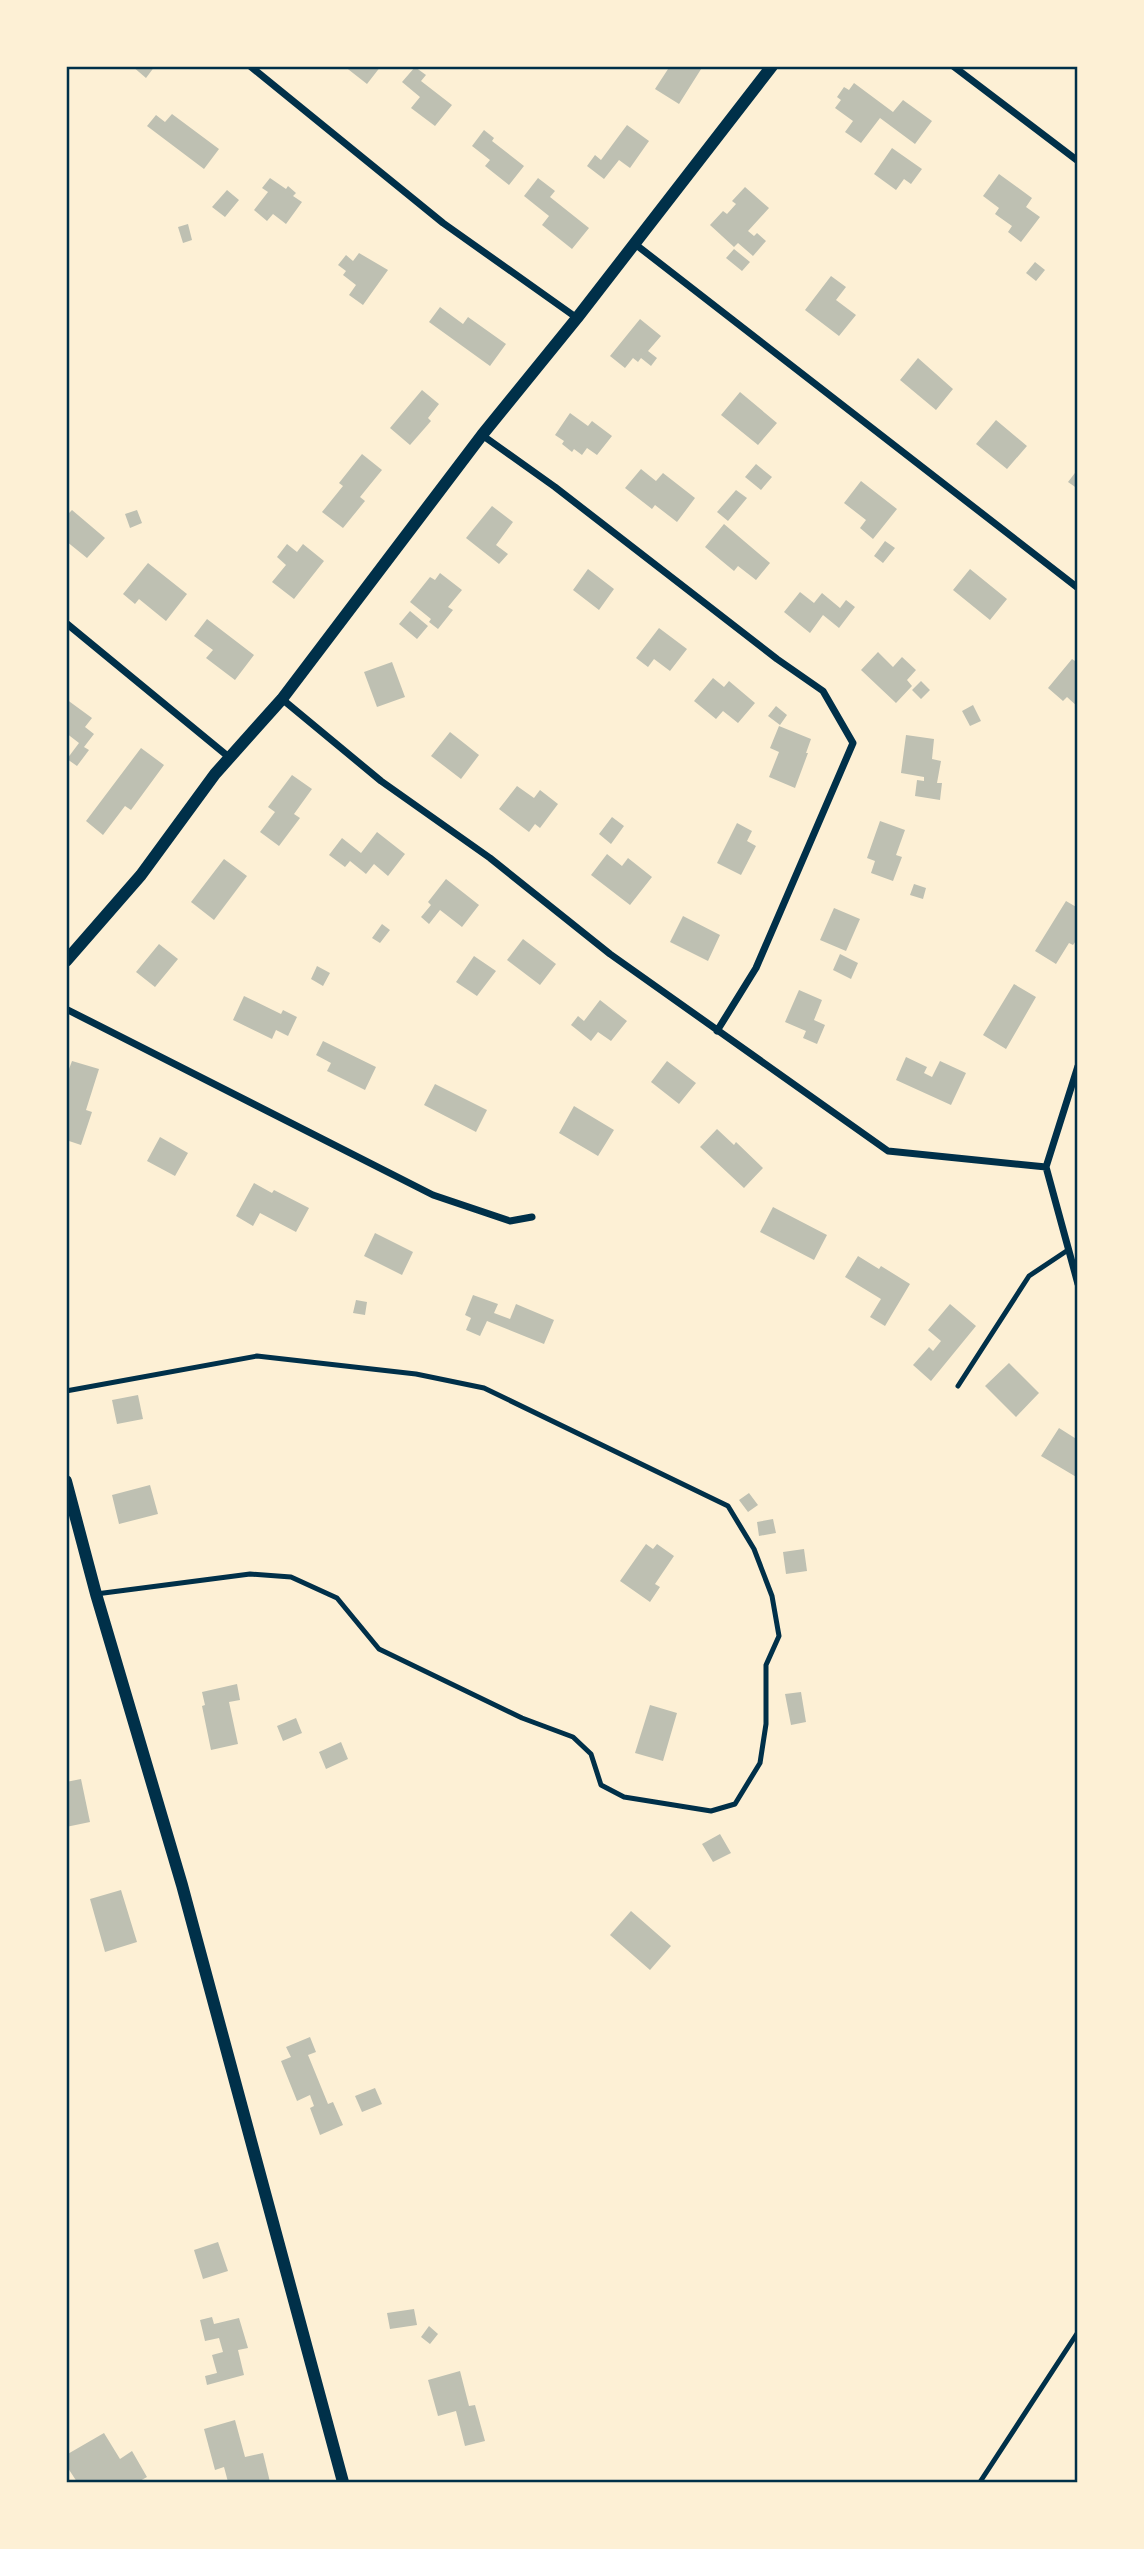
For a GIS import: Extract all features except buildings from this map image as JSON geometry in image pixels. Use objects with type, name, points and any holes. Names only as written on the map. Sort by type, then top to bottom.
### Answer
[{"type":"street","points":[[250,66],[443,223],[577,318]]},
{"type":"street","points":[[66,961],[141,875],[230,758],[282,699],[482,435],[577,318],[772,66]]},
{"type":"street","points":[[953,66],[1077,161]]},
{"type":"street","points":[[635,244],[1077,588]]},
{"type":"street","points":[[482,435],[823,691],[853,743],[756,968],[717,1031]]},
{"type":"street","points":[[66,623],[230,758]]},
{"type":"street","points":[[282,699],[382,781],[490,858],[610,954],[888,1151],[1046,1167]]},
{"type":"street","points":[[66,1009],[433,1195],[510,1221],[532,1217]]},
{"type":"street","points":[[1077,1066],[1046,1167],[1077,1284]]},
{"type":"street","points":[[66,1481],[96,1594],[182,1885],[343,2483]]},
{"type":"lane","points":[[958,1386],[1029,1276],[1068,1250]]},
{"type":"lane","points":[[66,1391],[257,1356],[416,1374],[484,1388],[728,1506],[754,1549],[772,1596],[779,1636],[766,1665],[766,1724],[760,1763],[735,1804],[711,1811],[624,1797],[601,1784],[591,1754],[573,1737],[522,1718],[379,1648],[337,1598],[291,1577],[250,1574],[96,1594]]},
{"type":"lane","points":[[980,2483],[1077,2332]]}]
